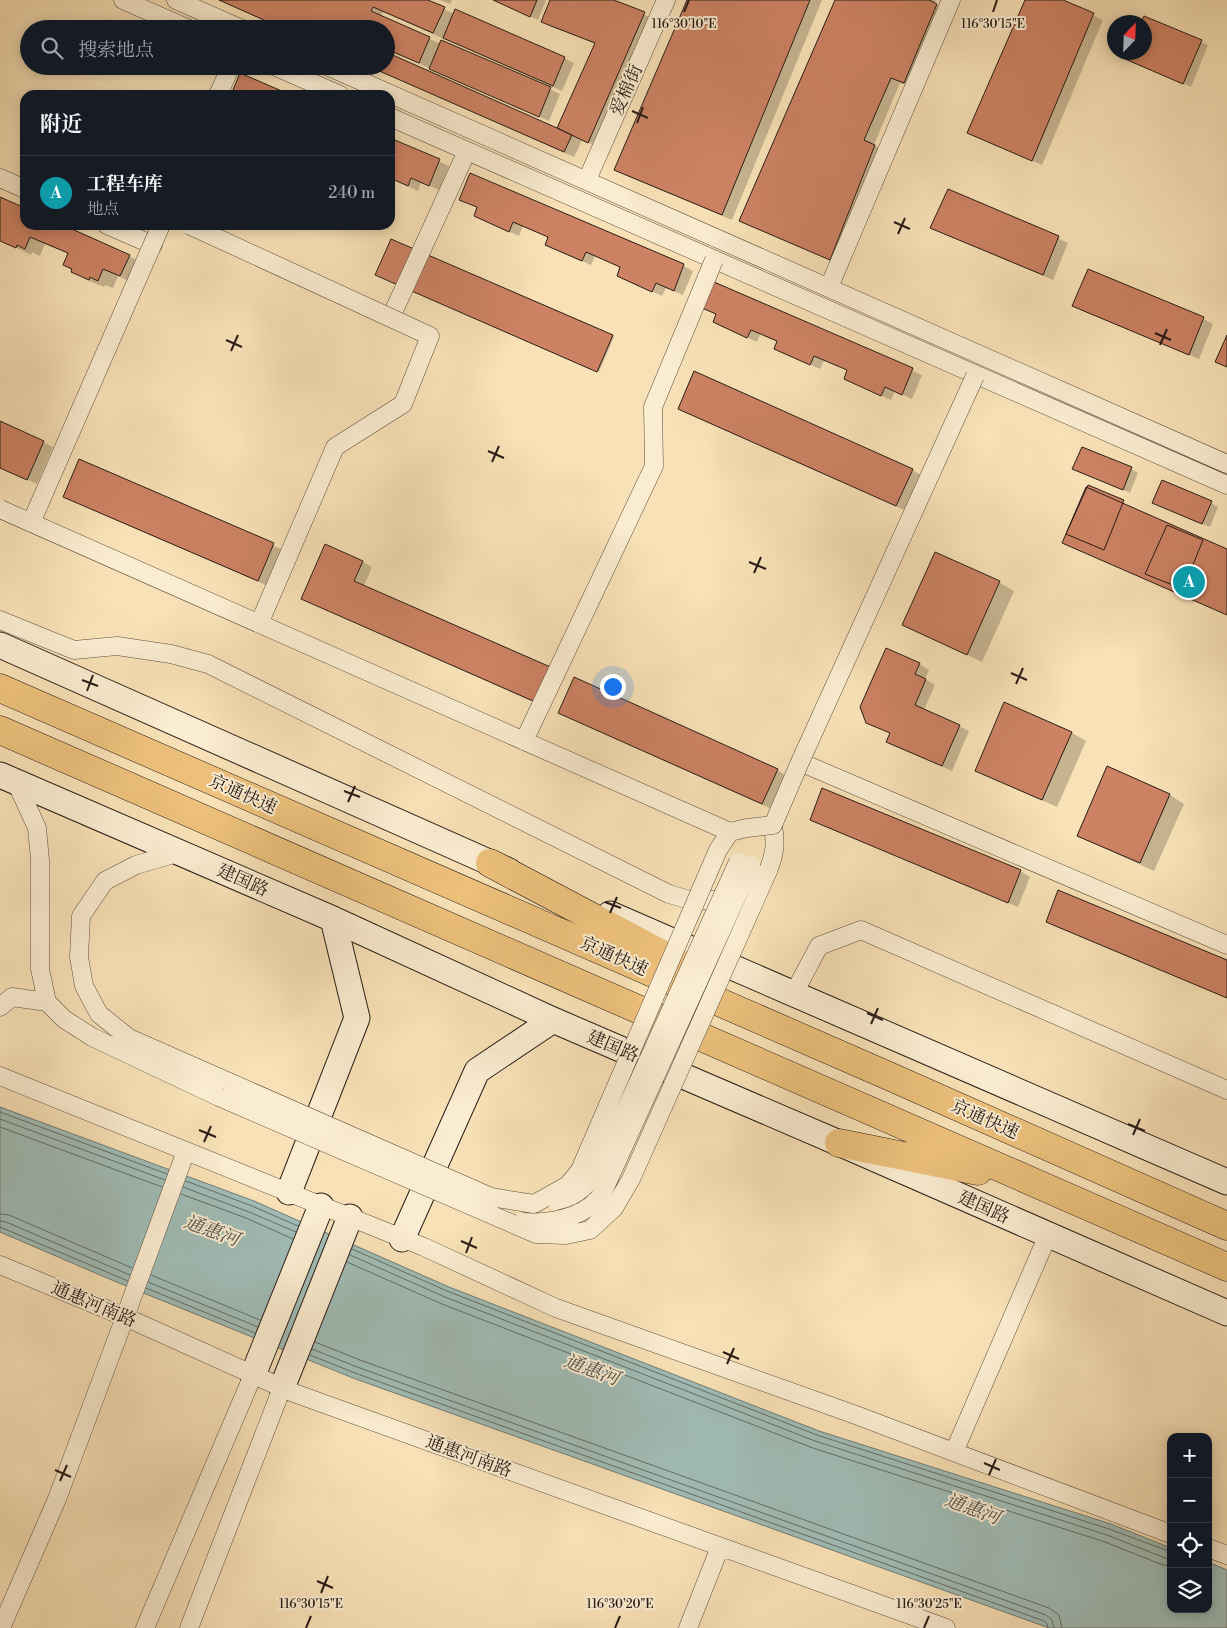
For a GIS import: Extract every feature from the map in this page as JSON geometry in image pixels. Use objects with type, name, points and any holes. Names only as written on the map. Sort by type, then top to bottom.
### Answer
[{"type":"highway","name":"京通快速","points":[[0,688],[891,1077],[1227,1226]]},
{"type":"highway","points":[[0,730],[1227,1267]]},
{"type":"highway","points":[[490,863],[891,1077]]},
{"type":"highway","points":[[839,1143],[1030,1181]]},
{"type":"main road","points":[[0,645],[490,863],[1227,1182]]},
{"type":"main road","name":"建国路","points":[[8,778],[333,919],[553,1020],[1227,1313]]},
{"type":"main road","points":[[290,1192],[357,1018],[333,919]]},
{"type":"main road","points":[[402,1238],[476,1071],[553,1020]]},
{"type":"main road","points":[[253,1375],[321,1206]]},
{"type":"main road","points":[[282,1388],[350,1217]]},
{"type":"street","points":[[124,0],[169,20]]},
{"type":"street","points":[[176,0],[222,20]]},
{"type":"street","name":"爱棉街","points":[[587,180],[666,0]]},
{"type":"street","points":[[829,287],[951,0]]},
{"type":"street","points":[[220,90],[227,75]]},
{"type":"street","points":[[294,75],[329,90]]},
{"type":"street","points":[[348,75],[382,90]]},
{"type":"street","points":[[395,96],[1227,464]]},
{"type":"street","points":[[395,119],[1227,486]]},
{"type":"street","points":[[391,318],[467,151]]},
{"type":"street","points":[[0,178],[20,187]]},
{"type":"street","points":[[118,230],[153,245]]},
{"type":"street","points":[[31,523],[159,230]]},
{"type":"street","points":[[201,230],[430,336],[403,404],[335,447],[259,624]]},
{"type":"street","points":[[524,741],[654,466],[653,407],[714,260]]},
{"type":"street","points":[[8,778],[37,828],[40,860],[40,969],[47,1002],[64,1019],[92,1038],[219,1097],[536,1234],[566,1235],[590,1230],[614,1208],[635,1170],[768,871],[775,852],[776,841],[773,826],[800,762],[975,376]]},
{"type":"street","points":[[0,509],[730,832],[746,828],[773,826]]},
{"type":"street","points":[[0,620],[74,650],[117,646],[171,654],[208,664],[669,894],[693,901],[722,899]]},
{"type":"street","points":[[800,762],[1227,945]]},
{"type":"street","points":[[534,1204],[568,1185],[580,1170],[718,850],[730,832]]},
{"type":"street","points":[[180,852],[136,865],[104,882],[81,916],[79,957],[84,986],[99,1014],[129,1038],[492,1197],[534,1204],[559,1200],[575,1194],[588,1184],[601,1164],[722,899],[745,864],[612,1172],[598,1199],[581,1213],[540,1223],[504,1220]]},
{"type":"street","points":[[794,993],[818,946],[861,930],[1227,1090]]},
{"type":"street","points":[[0,1007],[12,996],[47,1002]]},
{"type":"street","points":[[0,1076],[402,1238],[556,1308],[853,1414],[1167,1532]]},
{"type":"street","points":[[0,1628],[56,1499],[126,1317],[186,1151]]},
{"type":"street","points":[[954,1452],[1048,1234]]},
{"type":"street","name":"通惠河南路","points":[[0,1265],[126,1317],[282,1388],[946,1628]]},
{"type":"street","points":[[145,1628],[253,1375]]},
{"type":"street","points":[[189,1628],[282,1388]]},
{"type":"street","points":[[688,1628],[720,1547]]},
{"type":"street","points":[[1212,1549],[1227,1555]]},
{"type":"water","name":"通惠河","points":[[0,1107],[254,1201],[449,1287],[819,1431],[1111,1524],[1167,1546],[1167,1613],[1212,1613],[1212,1564],[1227,1570],[1227,1628],[1049,1628],[353,1378],[114,1281],[0,1232]]},
{"type":"building","points":[[219,0],[428,0],[445,7],[433,33],[373,7],[371,11],[391,20],[264,20]]},
{"type":"building","points":[[493,0],[537,0],[530,17]]},
{"type":"building","points":[[550,0],[614,0],[645,12],[588,143],[557,128],[595,43],[541,22]]},
{"type":"building","points":[[687,0],[810,0],[722,215],[614,170]]},
{"type":"building","points":[[835,0],[929,0],[937,4],[904,83],[891,78],[864,140],[875,145],[830,260],[739,221]]},
{"type":"building","points":[[1025,0],[1063,0],[1094,13],[1032,161],[967,133]]},
{"type":"building","points":[[455,9],[565,57],[553,86],[443,38]]},
{"type":"building","points":[[1152,19],[1202,40],[1183,84],[1127,60],[1152,60]]},
{"type":"building","points":[[395,22],[430,37],[419,63],[395,53]]},
{"type":"building","points":[[441,40],[551,87],[539,117],[429,69]]},
{"type":"building","points":[[395,56],[572,135],[564,152],[389,75],[395,75]]},
{"type":"building","points":[[239,75],[245,75],[279,90],[233,90]]},
{"type":"building","points":[[395,140],[440,159],[429,186],[411,178],[408,186],[395,180]]},
{"type":"building","points":[[470,173],[684,264],[674,291],[656,283],[652,292],[617,276],[620,267],[586,252],[582,261],[545,245],[548,237],[513,222],[509,232],[474,216],[477,207],[459,200]]},
{"type":"building","points":[[948,189],[1059,236],[1043,275],[930,228]]},
{"type":"building","points":[[0,197],[20,206],[20,230],[74,230],[130,255],[120,276],[103,269],[98,281],[90,277],[89,280],[71,272],[72,269],[63,265],[68,253],[30,237],[25,249],[17,245],[16,248],[0,241]]},
{"type":"building","points":[[391,239],[613,335],[597,372],[375,275]]},
{"type":"building","points":[[1088,269],[1204,317],[1189,355],[1072,306]]},
{"type":"building","points":[[714,282],[913,368],[902,395],[885,387],[881,396],[844,379],[847,370],[814,356],[810,365],[774,349],[777,341],[751,330],[747,338],[713,322],[716,314],[702,308]]},
{"type":"building","points":[[1227,335],[1227,367],[1215,362]]},
{"type":"building","points":[[694,371],[913,469],[896,506],[678,409]]},
{"type":"building","points":[[0,421],[44,441],[27,480],[0,468]]},
{"type":"building","points":[[1082,447],[1132,467],[1123,490],[1072,469]]},
{"type":"building","points":[[79,459],[274,543],[258,581],[63,497]]},
{"type":"building","points":[[1162,480],[1212,501],[1202,524],[1152,503]]},
{"type":"building","points":[[1088,485],[1124,500],[1104,550],[1066,534]]},
{"type":"building","points":[[1086,487],[1227,549],[1227,615],[1062,543]]},
{"type":"building","points":[[1167,525],[1203,540],[1183,589],[1145,574]]},
{"type":"building","points":[[325,544],[363,561],[354,581],[555,669],[540,704],[301,599]]},
{"type":"building","points":[[935,552],[1000,581],[967,655],[902,625]]},
{"type":"building","points":[[886,648],[920,663],[915,674],[926,679],[915,705],[960,725],[942,766],[886,742],[890,733],[866,723],[860,707]]},
{"type":"building","points":[[574,677],[778,769],[762,804],[558,713]]},
{"type":"building","points":[[1004,702],[1072,732],[1042,800],[975,771]]},
{"type":"building","points":[[1107,766],[1170,794],[1140,863],[1077,836]]},
{"type":"building","points":[[822,788],[1021,870],[1008,903],[810,820]]},
{"type":"building","points":[[1058,890],[1227,960],[1227,998],[1046,922]]},
{"type":"place","name":"工程车库","points":[[1189,582]]}]
